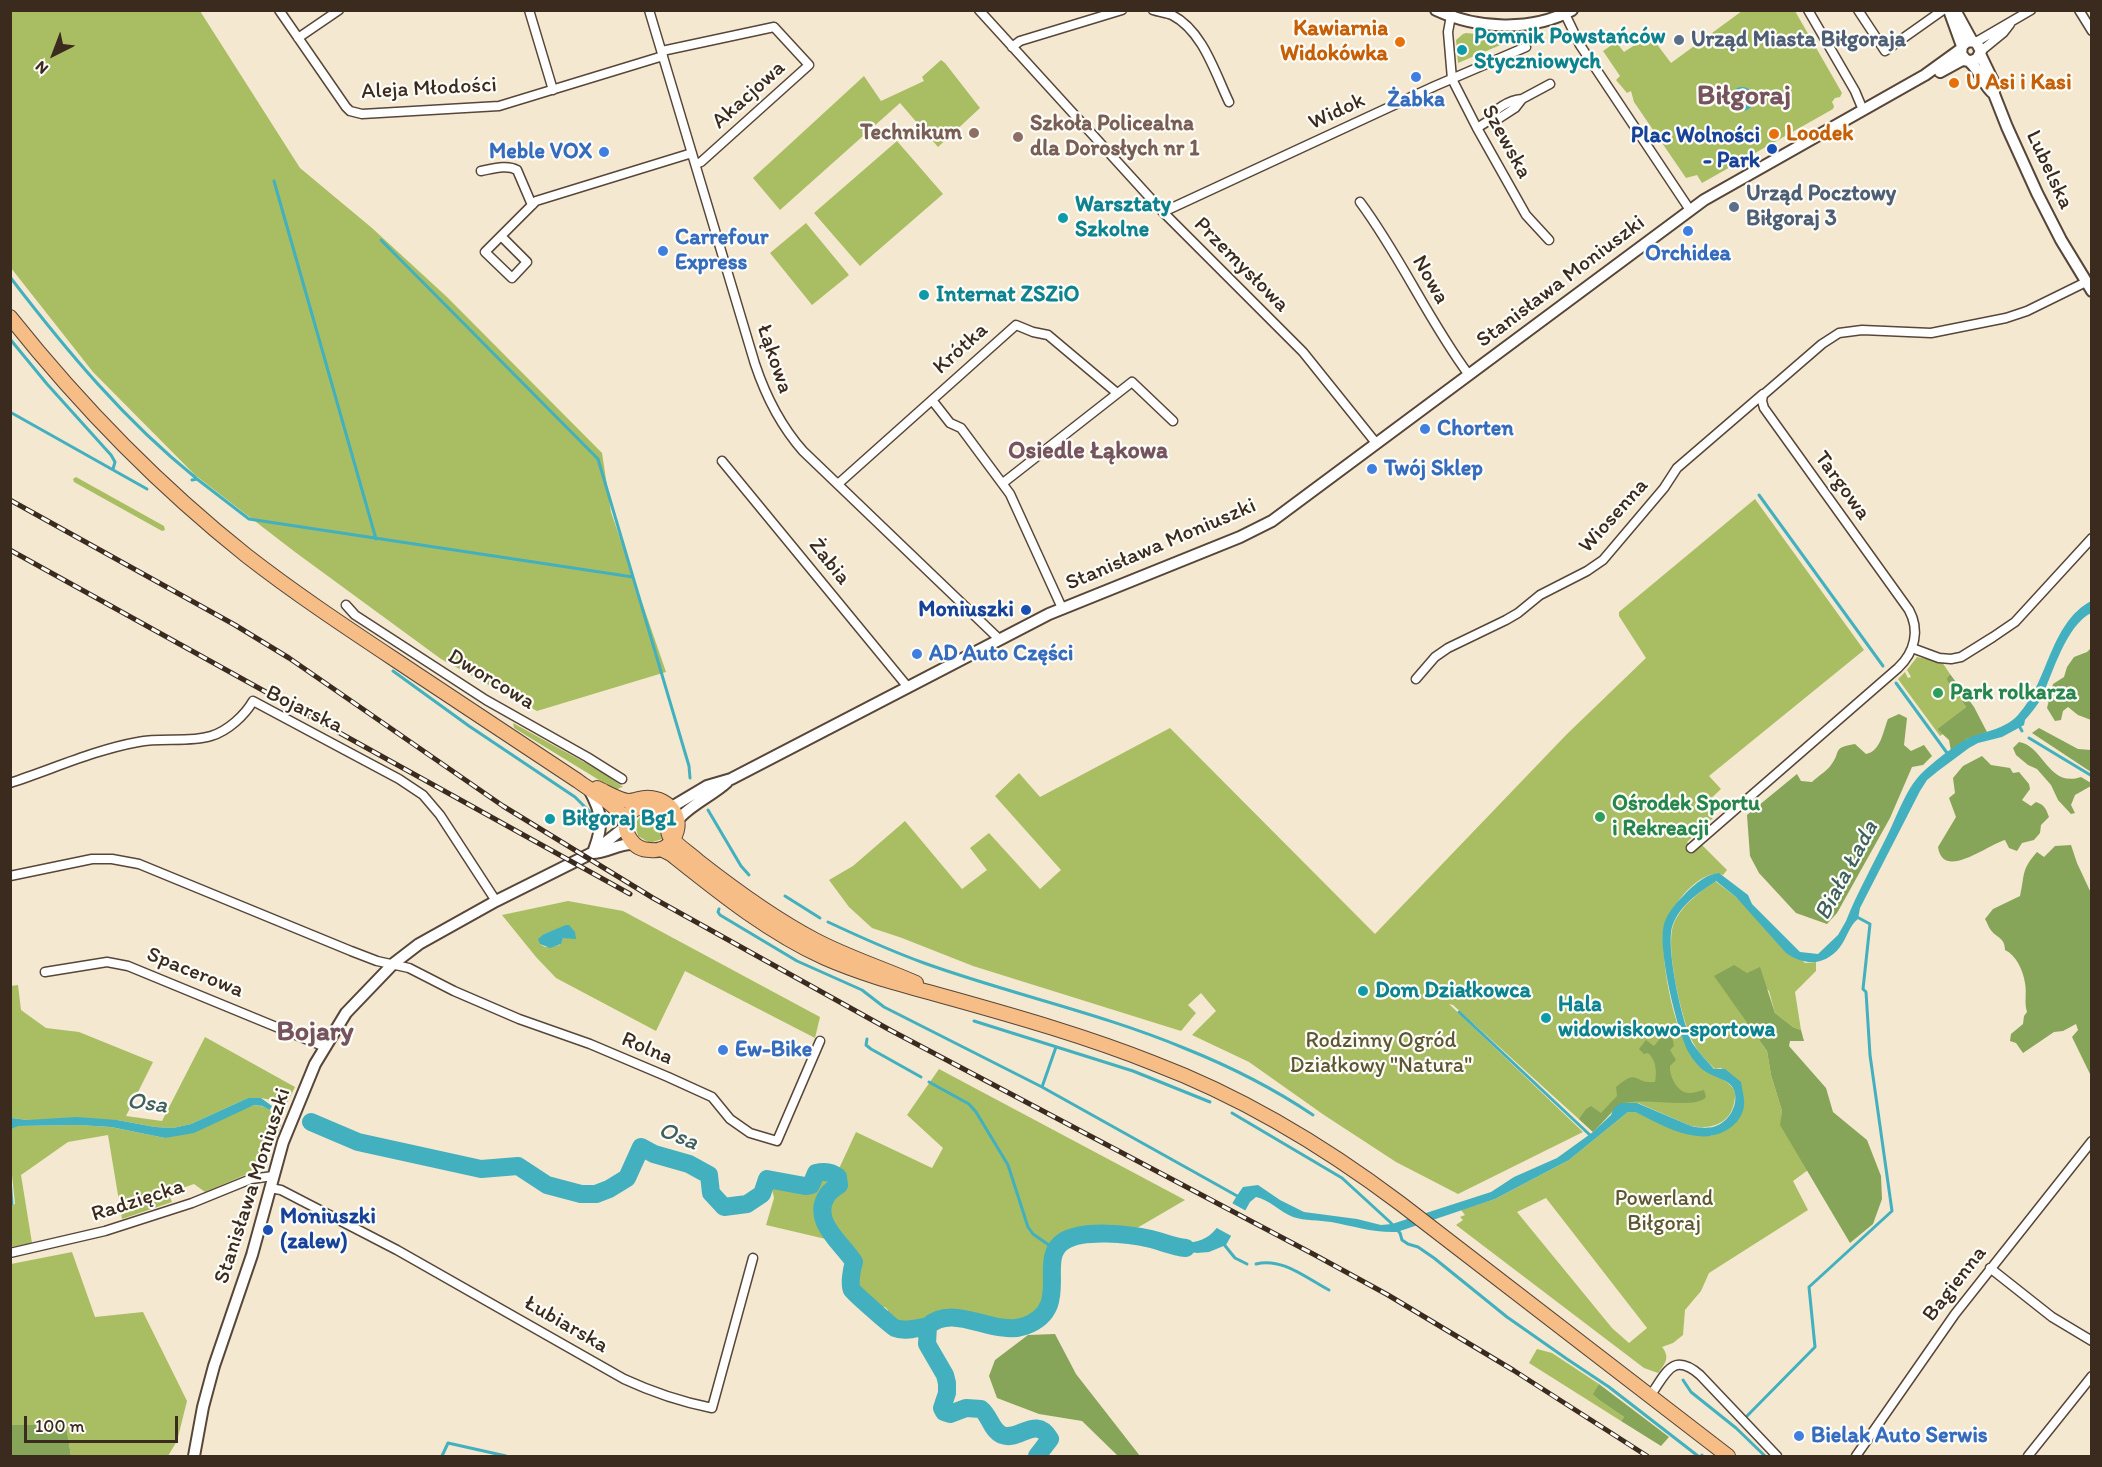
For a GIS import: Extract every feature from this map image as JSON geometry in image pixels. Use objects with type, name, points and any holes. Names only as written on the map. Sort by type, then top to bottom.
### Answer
[{"type":"main road","points":[[10,317],[68,386],[117,439],[164,484],[223,536],[307,601],[615,808],[623,816],[625,824],[628,836],[633,844],[646,850],[661,849],[668,845],[678,830],[675,812],[649,806],[639,807],[630,812],[625,824]]},
{"type":"main road","points":[[584,785],[628,801],[652,798],[665,808],[669,834],[673,839],[721,879],[789,925],[836,950],[950,998]]},
{"type":"main road","points":[[661,849],[671,854],[739,908],[812,952],[876,979],[950,998],[1152,1062],[1221,1092],[1293,1130],[1377,1186],[1728,1456]]},
{"type":"street","name":"Aleja Młodości","points":[[279,10],[340,99],[350,111],[356,113],[494,106],[553,90],[662,54]]},
{"type":"street","points":[[298,38],[339,10]]},
{"type":"street","points":[[529,10],[553,90]]},
{"type":"street","name":"Łąkowa","points":[[649,10],[764,390],[773,409],[790,436],[999,639]]},
{"type":"street","name":"Przemysłowa","points":[[979,10],[1163,212],[1303,352],[1376,443]]},
{"type":"street","points":[[1012,47],[1020,41],[1122,10]]},
{"type":"street","points":[[1153,10],[1172,15],[1189,28],[1203,47],[1229,102]]},
{"type":"street","points":[[1436,10],[1476,23],[1514,25],[1540,22],[1568,12],[1580,45],[1690,210]]},
{"type":"street","points":[[1808,10],[1855,91],[1863,110]]},
{"type":"street","points":[[1858,10],[1885,51],[1943,10]]},
{"type":"street","name":"Lubelska","points":[[1949,10],[1971,50],[1993,81],[1994,94],[2037,193],[2089,286]]},
{"type":"street","name":"Lubelska","points":[[1955,10],[1971,50]]},
{"type":"street","points":[[1971,50],[2004,33],[2010,24],[2031,10]]},
{"type":"street","points":[[2079,10],[2091,31]]},
{"type":"street","name":"Szewska","points":[[1451,13],[1448,32],[1452,79],[1526,216],[1549,240]]},
{"type":"street","name":"Akacjowa","points":[[662,54],[774,27],[809,65],[696,164]]},
{"type":"street","name":"Widok","points":[[1163,212],[1526,47]]},
{"type":"street","name":"Stanisława Moniuszki","points":[[665,808],[707,786],[731,778],[1062,608],[1218,547],[1259,528],[1286,511],[1690,210],[1925,75],[1935,75],[1971,50]]},
{"type":"street","points":[[1477,128],[1488,121],[1495,121],[1515,108],[1522,99],[1550,84]]},
{"type":"street","points":[[501,236],[527,262],[512,278],[485,252],[501,236],[532,205],[542,198],[692,153]]},
{"type":"street","points":[[481,171],[513,168],[517,170],[532,205]]},
{"type":"street","name":"Nowa","points":[[1360,202],[1376,223],[1439,332],[1469,375]]},
{"type":"street","points":[[1764,394],[1822,344],[1839,333],[1862,330],[1936,333],[2006,318],[2089,286]]},
{"type":"street","name":"Krótka","points":[[838,484],[1016,325],[1048,335],[1117,393]]},
{"type":"street","points":[[1003,483],[1132,382],[1173,421]]},
{"type":"street","name":"Targowa","points":[[1764,394],[1761,401],[1764,408],[1909,610],[1915,629],[1912,648]]},
{"type":"street","name":"Wiosenna","points":[[1416,679],[1435,657],[1448,648],[1506,620],[1546,592],[1603,560],[1677,468],[1764,394]]},
{"type":"street","points":[[932,400],[950,423],[961,428],[1003,483],[1062,608]]},
{"type":"street","name":"Żabia","points":[[722,461],[907,686]]},
{"type":"street","points":[[1691,848],[1898,668],[1912,648],[1939,658],[1961,657],[2015,622],[2091,538]]},
{"type":"street","name":"Dworcowa","points":[[346,604],[355,615],[512,715],[622,779]]},
{"type":"street","name":"Bojarska","points":[[10,783],[111,747],[150,739],[213,736],[247,711],[253,701],[399,779],[423,795],[440,815],[496,901]]},
{"type":"street","points":[[502,732],[512,715]]},
{"type":"street","name":"Stanisława Moniuszki","points":[[678,820],[685,812],[709,797],[731,778]]},
{"type":"street","points":[[584,785],[599,810],[601,819],[593,852]]},
{"type":"street","name":"Stanisława Moniuszki","points":[[194,1456],[203,1407],[214,1366],[252,1255],[280,1150],[295,1111],[325,1047],[356,1001],[393,964],[430,938],[496,901],[593,852],[625,824]]},
{"type":"street","name":"Stanisława Moniuszki","points":[[593,852],[602,853],[633,844]]},
{"type":"street","points":[[10,876],[92,859],[122,860],[139,864],[377,961],[393,964]]},
{"type":"street","name":"Spacerowa","points":[[45,972],[107,962],[128,966],[325,1047]]},
{"type":"street","name":"Rolna","points":[[393,964],[410,968],[454,991],[519,1019],[590,1044],[712,1097],[730,1119],[750,1133],[777,1141],[820,1041]]},
{"type":"street","name":"Bagienna","points":[[1856,1456],[1932,1345],[2091,1141]]},
{"type":"street","name":"Radzięcka","points":[[10,1252],[116,1228],[192,1203],[250,1179],[273,1176]]},
{"type":"street","name":"Łubiarska","points":[[270,1188],[281,1190],[397,1250],[624,1379],[647,1390],[712,1408],[753,1258]]},
{"type":"street","points":[[1990,1268],[2052,1317],[2091,1341]]},
{"type":"street","points":[[1650,1396],[1672,1368],[1678,1364],[1686,1365],[1700,1375],[1777,1456]]},
{"type":"street","points":[[2028,1456],[2091,1376]]},
{"type":"green space","points":[[10,11],[200,11],[300,168],[372,228],[447,297],[602,453],[611,512],[666,672],[537,711],[441,659],[195,475],[93,372],[11,268]]},
{"type":"green space","points":[[1742,11],[1795,11],[1842,93],[1832,102],[1833,109],[1702,183],[1697,175],[1686,178],[1634,102],[1631,91],[1627,93],[1616,80],[1620,76],[1603,51],[1616,42],[1624,52],[1650,35],[1671,63]]},
{"type":"green space","points":[[1466,33],[1508,37],[1510,41],[1458,63],[1456,40]]},
{"type":"green space","points":[[941,60],[980,108],[938,147],[900,103],[780,210],[753,178],[864,76],[881,101],[924,81],[922,77]]},
{"type":"green space","points":[[897,141],[943,194],[860,266],[814,213]]},
{"type":"green space","points":[[806,223],[849,275],[812,305],[770,253]]},
{"type":"green space","points":[[76,477],[164,526],[165,530],[162,531],[74,482],[73,479]]},
{"type":"green space","name":"Rodzinny Ogród Działkowy \"Natura\"","points":[[1755,499],[1864,650],[1709,776],[1721,789],[1703,806],[1713,818],[1687,842],[1694,851],[1702,845],[1727,870],[1723,875],[1714,874],[1695,883],[1678,902],[1663,931],[1667,983],[1683,1039],[1700,1066],[1727,1083],[1735,1092],[1732,1110],[1724,1121],[1718,1124],[1705,1127],[1691,1126],[1638,1103],[1621,1103],[1593,1132],[1453,1005],[1449,1004],[1583,1132],[1458,1194],[1396,1162],[1249,1062],[1192,1035],[1216,1011],[1201,993],[1188,1005],[1196,1013],[1181,1031],[973,966],[872,928],[849,907],[829,880],[853,866],[905,821],[962,889],[987,870],[970,848],[989,833],[1040,889],[1061,870],[995,796],[1019,773],[1040,797],[1170,728],[1375,934],[1567,734],[1646,658],[1619,616],[1619,612]]},
{"type":"green space","points":[[2091,648],[2091,720],[2078,715],[2068,707],[2063,711],[2061,720],[2055,721],[2047,708],[2053,684],[2064,677],[2074,657]]},
{"type":"green space","name":"Park rolkarza","points":[[1917,657],[1942,662],[1950,674],[1946,679],[1966,707],[1937,729],[1943,734],[1940,736],[1898,679],[1905,672],[1908,678],[1911,677],[1907,670]]},
{"type":"green space","points":[[1950,674],[1974,707],[1987,732],[1967,739],[1951,751],[1949,740],[1937,729],[1966,707],[1946,679]]},
{"type":"green space","points":[[1899,714],[1907,718],[1904,745],[1911,751],[1924,745],[1932,756],[1923,765],[1912,767],[1890,818],[1837,913],[1827,924],[1796,913],[1759,873],[1750,856],[1747,815],[1797,774],[1801,781],[1812,782],[1829,767],[1838,751],[1843,747],[1855,744],[1866,754],[1871,752],[1881,740],[1888,719]]},
{"type":"green space","points":[[513,723],[602,772],[623,787],[617,791],[514,728]]},
{"type":"green space","points":[[2039,728],[2078,749],[2091,750],[2091,772],[2032,733]]},
{"type":"green space","points":[[2019,742],[2035,751],[2053,772],[2061,777],[2070,779],[2081,777],[2091,783],[2091,786],[2075,795],[2071,805],[2075,813],[2071,814],[2058,800],[2051,785],[2037,769],[2016,755],[2013,748]]},
{"type":"green space","points":[[1982,756],[1991,765],[2010,768],[2013,773],[2019,772],[2029,784],[2030,789],[2022,800],[2031,806],[2036,802],[2041,804],[2049,817],[2041,825],[2040,833],[2034,840],[2022,843],[2017,851],[2009,848],[2005,840],[1967,858],[1948,861],[1942,857],[1938,847],[1956,817],[1949,798],[1955,793],[1953,778],[1963,766]]},
{"type":"green space","points":[[641,815],[650,815],[657,819],[662,839],[650,843],[638,836],[635,824]]},
{"type":"green space","points":[[2071,845],[2091,893],[2091,1076],[2072,1037],[2078,1030],[2076,1024],[2063,1031],[2054,1032],[2023,1053],[2016,1043],[2010,1041],[2011,1034],[2023,1024],[2027,1012],[2026,987],[2016,959],[2005,950],[2004,942],[1992,932],[1985,919],[1993,909],[2020,896],[2026,868],[2037,852],[2044,857],[2055,846]]},
{"type":"green space","name":"Powerland Biłgoraj","points":[[1715,881],[1736,897],[1805,963],[1816,962],[1816,971],[1795,992],[1801,1030],[1793,1027],[1775,1013],[1769,991],[1747,973],[1715,976],[1767,1051],[1771,1075],[1782,1111],[1781,1125],[1808,1170],[1793,1181],[1808,1210],[1709,1273],[1701,1291],[1685,1310],[1683,1335],[1673,1343],[1662,1347],[1666,1360],[1658,1373],[1644,1368],[1456,1225],[1463,1220],[1460,1217],[1465,1215],[1461,1210],[1495,1199],[1569,1160],[1628,1112],[1635,1112],[1679,1131],[1712,1136],[1744,1105],[1721,1068],[1715,1069],[1694,1044],[1684,1019],[1673,965],[1671,933],[1674,923],[1687,904]],"holes":[[[1546,1198],[1647,1328],[1629,1343],[1612,1328],[1517,1212]]]},
{"type":"green space","points":[[568,901],[623,911],[820,1017],[815,1038],[685,971],[656,1031],[556,978],[502,915]],"holes":[[[569,925],[569,938],[563,938],[560,945],[545,947],[540,944],[544,934]]]},
{"type":"green space","points":[[1734,965],[1747,973],[1760,967],[1775,1013],[1793,1027],[1801,1030],[1804,1041],[1790,1041],[1789,1046],[1826,1088],[1833,1112],[1867,1140],[1881,1176],[1882,1199],[1873,1224],[1850,1243],[1780,1125],[1782,1111],[1771,1075],[1767,1051],[1714,976]]},
{"type":"green space","points":[[18,985],[21,1010],[46,1028],[79,1032],[153,1062],[126,1116],[162,1121],[205,1037],[295,1087],[287,1103],[248,1098],[191,1124],[173,1128],[117,1120],[12,1118],[10,986]]},
{"type":"green space","points":[[1667,1030],[1672,1036],[1674,1046],[1670,1050],[1676,1060],[1670,1066],[1672,1078],[1681,1090],[1691,1093],[1704,1090],[1706,1097],[1690,1103],[1628,1102],[1614,1109],[1593,1132],[1579,1119],[1586,1109],[1591,1106],[1601,1113],[1617,1096],[1616,1087],[1629,1078],[1655,1082],[1656,1070],[1653,1059],[1648,1053],[1644,1054],[1639,1049],[1646,1040],[1654,1046]]},
{"type":"green space","points":[[939,1069],[1185,1200],[1132,1231],[1122,1229],[1104,1231],[1088,1228],[1053,1241],[1048,1249],[1045,1268],[1046,1299],[1032,1318],[1017,1322],[942,1311],[929,1315],[918,1324],[895,1325],[885,1318],[888,1310],[885,1307],[876,1309],[859,1296],[854,1282],[854,1266],[858,1263],[829,1225],[825,1215],[825,1204],[829,1195],[840,1187],[840,1178],[837,1173],[856,1132],[932,1168],[943,1148],[907,1115]]},
{"type":"green space","points":[[254,1105],[267,1108],[272,1113],[275,1110],[284,1113],[279,1131],[259,1169],[205,1192],[194,1184],[168,1193],[172,1202],[122,1219],[108,1135],[68,1142],[21,1175],[32,1243],[11,1247],[10,1202],[11,1206],[15,1204],[10,1156],[11,1129],[15,1126],[111,1127],[165,1138]]},
{"type":"green space","points":[[826,1174],[832,1176],[837,1185],[824,1197],[821,1210],[821,1217],[830,1240],[766,1225],[774,1198],[770,1180],[811,1188],[816,1179]]},
{"type":"green space","points":[[72,1252],[95,1317],[143,1312],[187,1401],[177,1441],[168,1456],[71,1456],[66,1425],[11,1425],[11,1264]]},
{"type":"green space","points":[[1055,1334],[1076,1374],[1140,1456],[1118,1456],[1082,1421],[1039,1414],[997,1398],[989,1376],[995,1360],[1028,1335]]},
{"type":"green space","points":[[1537,1349],[1552,1353],[1599,1384],[1594,1394],[1624,1417],[1621,1421],[1529,1363]]},
{"type":"green space","points":[[1599,1384],[1669,1437],[1661,1446],[1621,1421],[1624,1417],[1593,1394]]},
{"type":"green space","points":[[11,1425],[66,1425],[71,1456],[11,1456]]},
{"type":"water","points":[[1742,87],[1751,90],[1754,99],[1751,108],[1742,111],[1733,108],[1730,99],[1733,90]]},
{"type":"water","points":[[2091,601],[2091,613],[2082,619],[2067,639],[2042,697],[2025,720],[2024,725],[2002,737],[1978,743],[1969,748],[1927,780],[1860,908],[1858,919],[1852,925],[1840,947],[1828,958],[1807,962],[1786,953],[1736,897],[1716,881],[1690,900],[1679,912],[1672,927],[1671,951],[1684,1020],[1693,1044],[1714,1069],[1725,1069],[1741,1082],[1744,1103],[1742,1113],[1733,1126],[1712,1136],[1689,1135],[1665,1127],[1635,1112],[1628,1112],[1569,1160],[1495,1199],[1397,1232],[1298,1218],[1256,1197],[1250,1202],[1226,1245],[1209,1252],[1197,1253],[1162,1247],[1163,1239],[1195,1242],[1206,1238],[1221,1223],[1243,1187],[1258,1185],[1304,1212],[1357,1219],[1381,1225],[1392,1224],[1491,1192],[1514,1177],[1557,1158],[1593,1132],[1621,1103],[1637,1103],[1694,1127],[1712,1127],[1722,1123],[1730,1115],[1734,1105],[1734,1090],[1726,1082],[1703,1070],[1693,1059],[1684,1042],[1674,1009],[1663,951],[1664,924],[1672,909],[1697,883],[1707,876],[1719,873],[1748,895],[1752,904],[1800,952],[1818,954],[1838,935],[1846,921],[1903,801],[1918,777],[1958,744],[2001,727],[2018,715],[2037,686],[2066,624],[2077,611]]},
{"type":"water","points":[[569,925],[575,932],[576,939],[563,938],[561,944],[550,948],[540,944],[538,939],[544,934]]},
{"type":"water","points":[[248,1098],[261,1098],[272,1106],[270,1110],[254,1105],[194,1133],[165,1138],[111,1127],[78,1125],[18,1126],[11,1129],[11,1116],[27,1120],[77,1117],[173,1128],[191,1124]]},
{"type":"pier","points":[[1230,1202],[1248,1212],[1235,1238],[1215,1227]]},
{"type":"waterway","points":[[274,181],[376,539]]},
{"type":"waterway","points":[[381,240],[598,459],[689,766],[690,778]]},
{"type":"waterway","points":[[10,277],[120,408],[196,478]]},
{"type":"waterway","points":[[10,339],[111,455],[115,462],[113,469]]},
{"type":"waterway","points":[[10,412],[147,489]]},
{"type":"waterway","points":[[192,480],[197,479],[249,519],[633,577]]},
{"type":"waterway","points":[[1759,495],[1883,666]]},
{"type":"waterway","points":[[393,671],[469,726],[575,797],[592,814]]},
{"type":"waterway","points":[[1896,683],[1950,757]]},
{"type":"waterway","points":[[2018,724],[2022,731]]},
{"type":"waterway","points":[[2029,738],[2092,776]]},
{"type":"waterway","points":[[708,810],[741,866],[749,875]]},
{"type":"waterway","points":[[785,896],[820,918]]},
{"type":"waterway","points":[[719,909],[720,915],[797,961],[862,990],[884,1007],[1042,1087],[1239,1197]]},
{"type":"waterway","points":[[1747,1416],[1815,1347],[1809,1287],[1892,1211],[1870,1055],[1866,992],[1863,989],[1870,924],[1857,917]]},
{"type":"waterway","points":[[828,922],[924,963],[1120,1024],[1184,1048],[1250,1078],[1313,1115]]},
{"type":"waterway","points":[[1459,1012],[1591,1136]]},
{"type":"waterway","points":[[974,1021],[1133,1071],[1210,1102]]},
{"type":"waterway","points":[[867,1039],[866,1045],[871,1049],[921,1077]]},
{"type":"waterway","points":[[1042,1087],[1056,1047]]},
{"type":"waterway","points":[[929,1082],[969,1104],[976,1112],[1008,1165],[1028,1227],[1033,1234],[1056,1250]]},
{"type":"waterway","points":[[1232,1113],[1342,1178],[1390,1222],[1400,1233],[1402,1240],[1434,1258],[1507,1317],[1609,1387],[1698,1456]]},
{"type":"waterway","name":"Osa","points":[[311,1122],[358,1142],[481,1169],[518,1166],[547,1185],[581,1194],[596,1194],[627,1178],[641,1147],[654,1154],[689,1164],[709,1175],[711,1193],[724,1207],[747,1204],[762,1194],[767,1179],[805,1186],[811,1185],[816,1173],[831,1173],[838,1177],[839,1185],[828,1194],[822,1213],[829,1231],[854,1262],[852,1290],[895,1328],[907,1330],[928,1326]]},
{"type":"waterway","points":[[10,1178],[12,1204]]},
{"type":"waterway","name":"Biała Łada","points":[[1037,1456],[1050,1439],[1045,1432],[1039,1429],[1015,1435],[1002,1435],[995,1430],[981,1409],[966,1408],[950,1414],[944,1412],[942,1408],[947,1393],[947,1383],[945,1375],[927,1344],[928,1326],[949,1317],[1013,1328],[1025,1326],[1040,1318],[1048,1308],[1051,1296],[1053,1259],[1056,1249],[1064,1241],[1073,1237],[1119,1234],[1186,1248]]},
{"type":"waterway","points":[[1222,1242],[1235,1258],[1247,1264]]},
{"type":"waterway","points":[[1256,1264],[1275,1263],[1284,1266],[1329,1290]]},
{"type":"waterway","points":[[1683,1380],[1691,1392],[1736,1428],[1765,1456]]},
{"type":"waterway","points":[[442,1456],[448,1443],[506,1456]]},
{"type":"railway","points":[[10,500],[235,625],[289,658],[503,806],[653,898],[890,1030],[1388,1295],[1513,1370],[1647,1456]]},
{"type":"railway","points":[[10,550],[630,894]]},
{"type":"place","name":"Urząd Miasta Biłgoraja","points":[[1679,40]]},
{"type":"place","name":"Kawiarnia Widokówka","points":[[1400,42]]},
{"type":"place","name":"Pomnik Powstańców Styczniowych","points":[[1462,50]]},
{"type":"place","name":"Żabka","points":[[1416,77]]},
{"type":"place","name":"U Asi i Kasi","points":[[1954,83]]},
{"type":"place","name":"Technikum","points":[[974,133]]},
{"type":"place","name":"Loodek","points":[[1774,134]]},
{"type":"place","name":"Szkoła Policealna dla Dorosłych nr 1","points":[[1018,137]]},
{"type":"place","name":"Plac Wolności - Park","points":[[1772,149]]},
{"type":"place","name":"Meble VOX","points":[[604,152]]},
{"type":"place","name":"Urząd Pocztowy Biłgoraj 3","points":[[1734,207]]},
{"type":"place","name":"Warsztaty Szkolne","points":[[1063,218]]},
{"type":"place","name":"Orchidea","points":[[1688,231]]},
{"type":"place","name":"Carrefour Express","points":[[663,251]]},
{"type":"place","name":"Internat ZSZiO","points":[[924,295]]},
{"type":"place","name":"Chorten","points":[[1425,429]]},
{"type":"place","name":"Twój Sklep","points":[[1372,469]]},
{"type":"place","name":"Moniuszki","points":[[1026,610]]},
{"type":"place","name":"AD Auto Części","points":[[917,654]]},
{"type":"place","name":"Park rolkarza","points":[[1938,693]]},
{"type":"place","name":"Ośrodek Sportu i Rekreacji","points":[[1600,817]]},
{"type":"place","name":"Biłgoraj Bg1","points":[[550,819]]},
{"type":"place","name":"Dom Działkowca","points":[[1363,991]]},
{"type":"place","name":"Hala widowiskowo-sportowa","points":[[1546,1018]]},
{"type":"place","name":"Ew-Bike","points":[[723,1050]]},
{"type":"place","name":"Moniuszki (zalew)","points":[[268,1230]]},
{"type":"place","name":"Bielak Auto Serwis","points":[[1799,1436]]},
{"type":"district","name":"Biłgoraj","points":[[1744,97]]},
{"type":"district","name":"Osiedle Łąkowa","points":[[1088,452]]},
{"type":"district","name":"Bojary","points":[[315,1033]]}]
